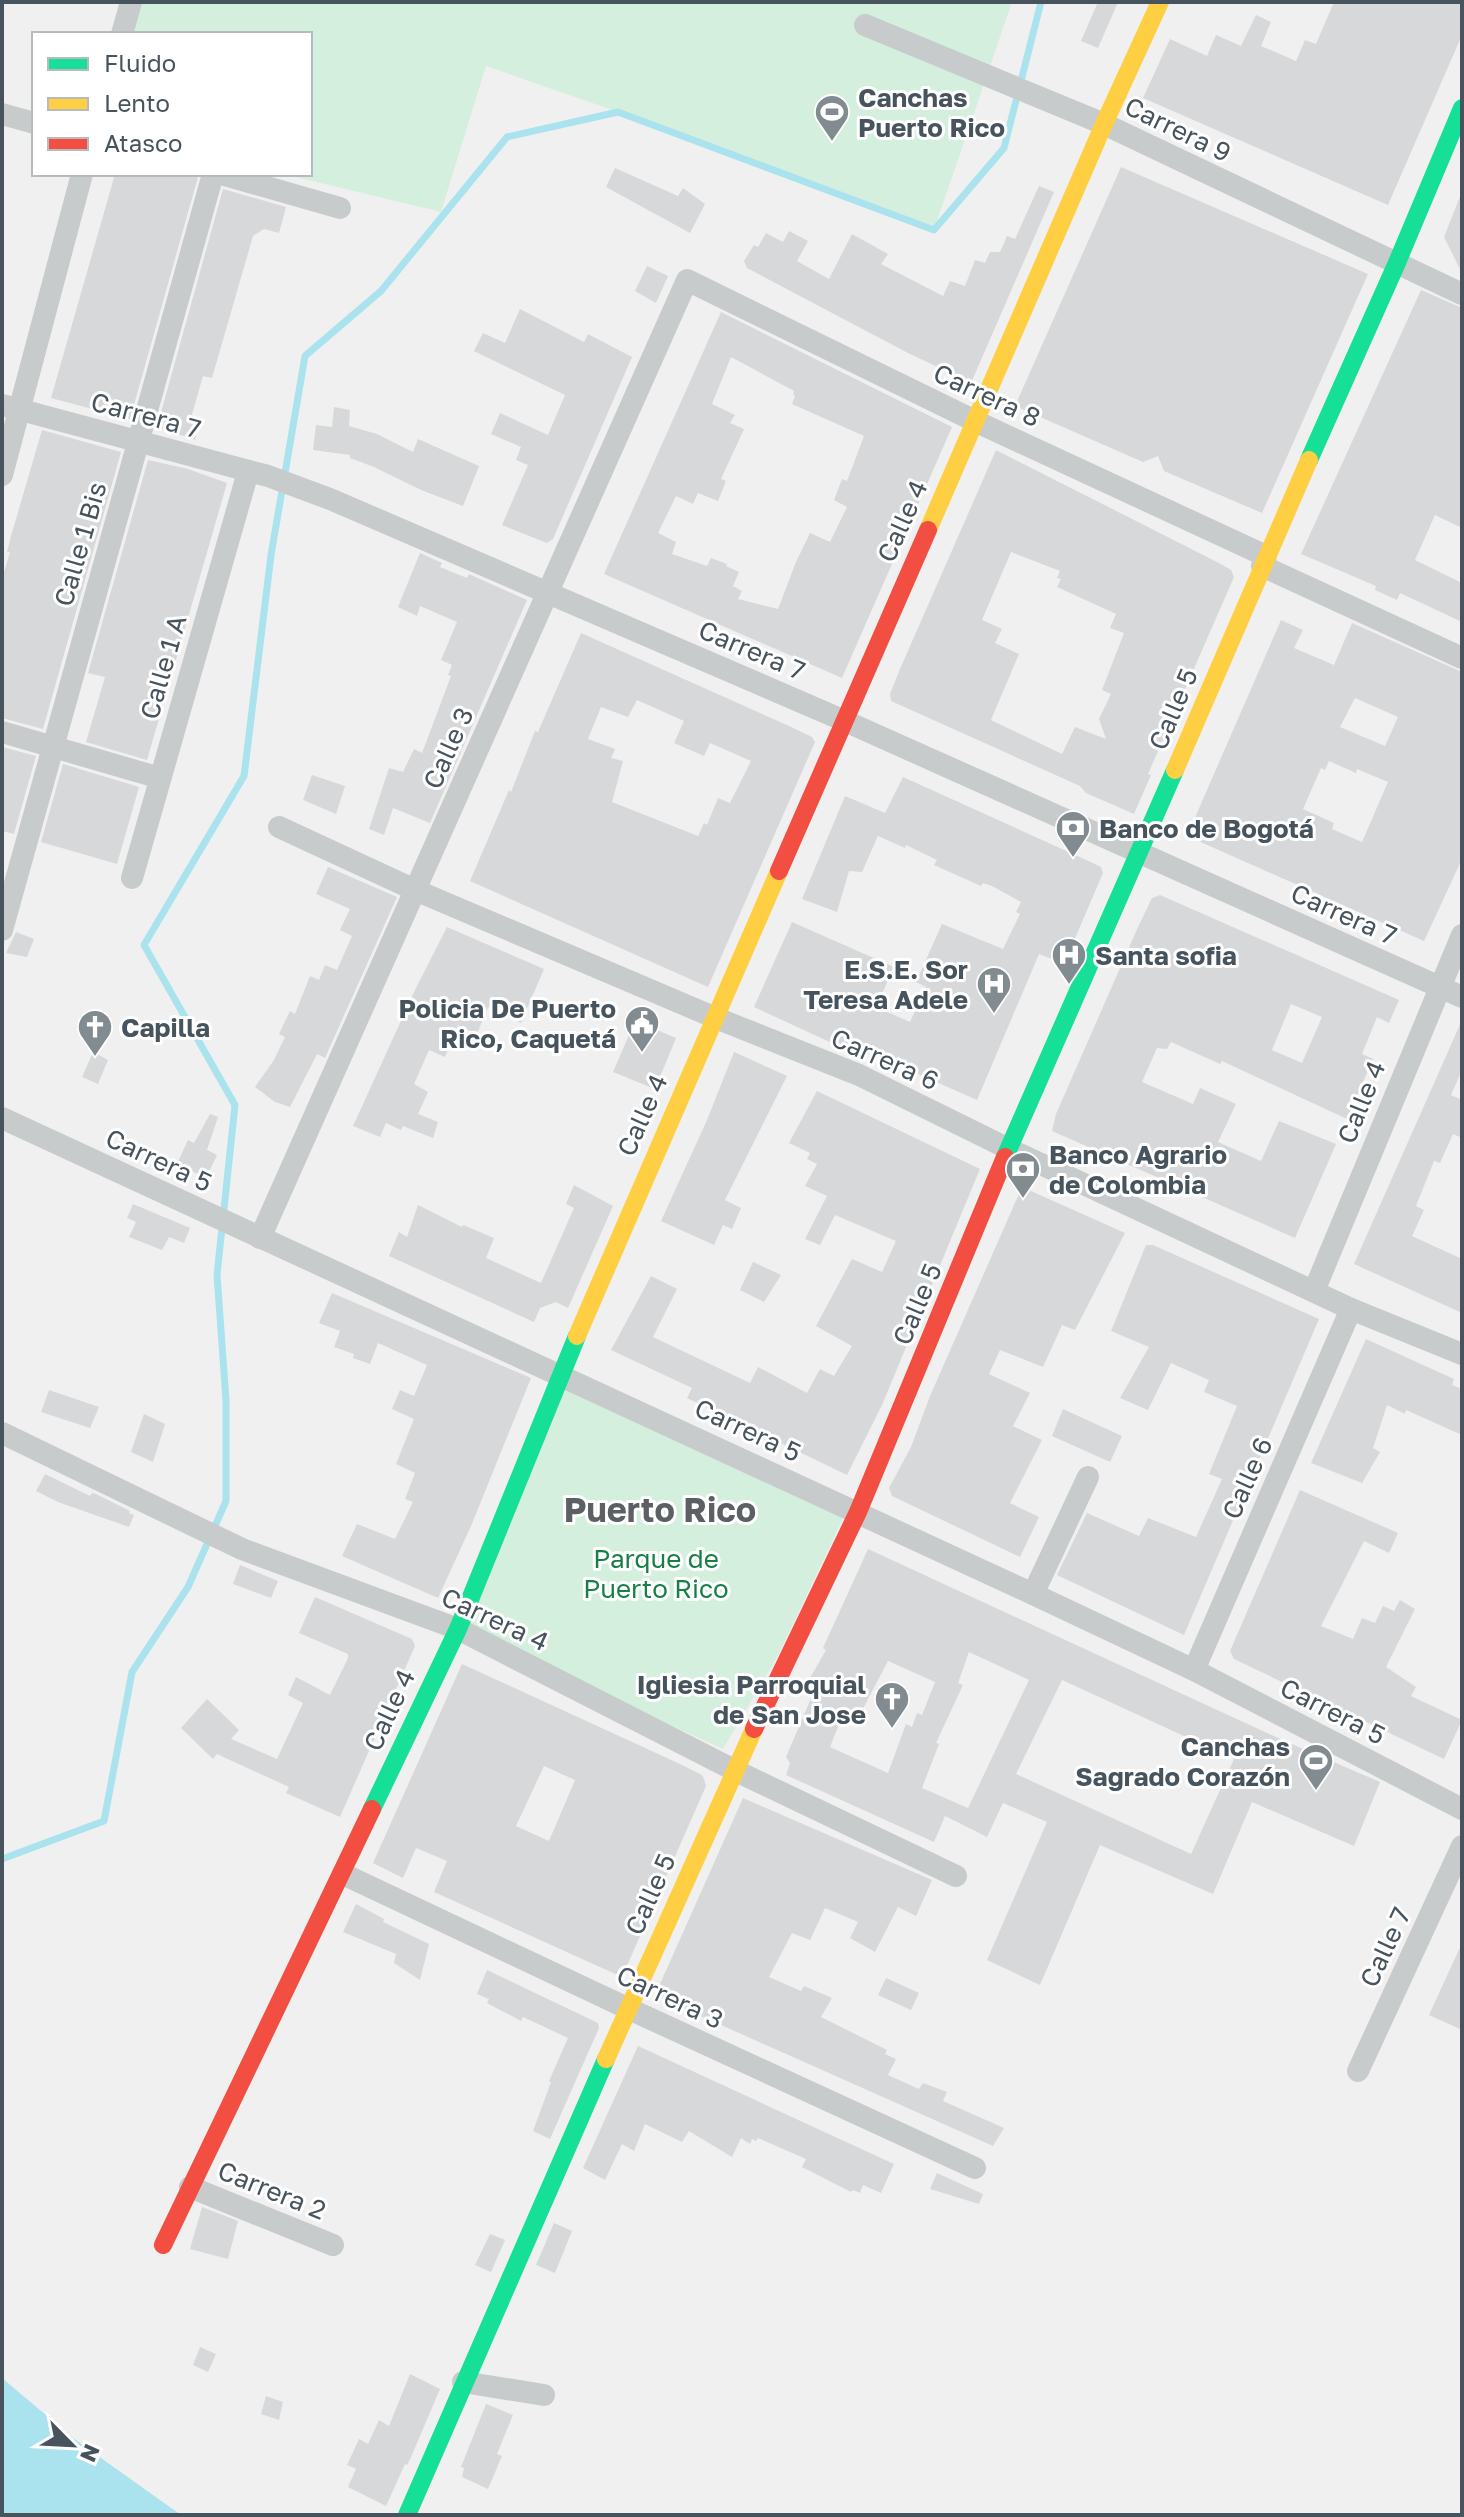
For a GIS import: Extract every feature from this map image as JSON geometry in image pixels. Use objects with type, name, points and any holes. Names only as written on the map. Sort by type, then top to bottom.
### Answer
[{"type":"street","points":[[123,32],[131,2]]},
{"type":"street","name":"Calle 4","points":[[163,2245],[458,1629],[560,1375],[1104,124],[1160,2]]},
{"type":"street","name":"Carrera 9","points":[[865,25],[1104,124],[1462,294]]},
{"type":"street","name":"Calle 5","points":[[407,2515],[734,1770],[858,1512],[1009,1149],[1462,108]]},
{"type":"street","points":[[2,114],[32,122]]},
{"type":"street","points":[[2,475],[11,407],[81,176]]},
{"type":"street","name":"Calle 1 Bis","points":[[2,930],[212,176]]},
{"type":"street","points":[[228,176],[340,208]]},
{"type":"street","name":"Carrera 8","points":[[687,280],[1462,658]]},
{"type":"street","name":"Calle 3","points":[[250,1233],[415,890],[687,280]]},
{"type":"street","name":"Carrera 7","points":[[11,407],[258,474],[330,499],[845,721],[1462,997]]},
{"type":"street","name":"Calle 1 A","points":[[132,878],[160,778],[258,474]]},
{"type":"street","points":[[2,732],[160,778]]},
{"type":"street","name":"Carrera 6","points":[[279,827],[415,890],[859,1075],[1009,1149],[1351,1309],[1462,1354]]},
{"type":"street","name":"Calle 4","points":[[1314,1291],[1462,935]]},
{"type":"street","name":"Carrera 5","points":[[2,1118],[1194,1670],[1462,1809]]},
{"type":"street","name":"Calle 6","points":[[1194,1670],[1351,1309]]},
{"type":"street","name":"Carrera 4","points":[[2,1433],[242,1549],[458,1629],[734,1770],[956,1876]]},
{"type":"street","points":[[1033,1594],[1088,1477]]},
{"type":"street","name":"Calle 7","points":[[1358,2071],[1462,1846]]},
{"type":"street","name":"Carrera 3","points":[[343,1874],[975,2168]]},
{"type":"street","name":"Carrera 2","points":[[190,2187],[333,2245]]},
{"type":"street","points":[[463,2382],[544,2395]]},
{"type":"green space","name":"Canchas Puerto Rico","points":[[134,2],[1012,2],[934,230],[486,66],[441,212],[291,176],[312,176],[312,32],[126,32]]},
{"type":"green space","name":"Parque de Puerto Rico","points":[[561,1383],[844,1516],[780,1652],[723,1749],[458,1629]]},
{"type":"water","points":[[2,2378],[73,2438],[181,2515],[2,2515]]},
{"type":"building","points":[[1098,2],[1118,2],[1098,48],[1081,41]]},
{"type":"building","points":[[1334,2],[1462,2],[1462,35],[1388,205],[1143,98],[1170,39],[1207,56],[1216,35],[1241,46],[1256,15],[1271,22],[1261,46],[1296,61],[1305,40],[1316,44]]},
{"type":"building","points":[[1121,167],[1368,274],[1262,513],[1164,471],[1158,456],[1143,462],[1015,406]]},
{"type":"building","points":[[615,168],[678,196],[683,188],[705,204],[690,233],[606,187]]},
{"type":"building","points":[[114,176],[198,177],[130,419],[51,398]]},
{"type":"building","points":[[1039,186],[1054,192],[971,383],[747,268],[744,261],[766,233],[783,242],[789,231],[808,241],[797,261],[829,279],[852,234],[888,254],[881,264],[943,296],[950,281],[965,286],[975,260],[985,263],[990,252],[1000,252],[1007,236],[1015,239]]},
{"type":"building","points":[[223,189],[286,207],[279,233],[264,229],[253,236],[212,378],[203,376],[191,418],[200,421],[195,440],[157,427]]},
{"type":"building","points":[[1462,194],[1462,273],[1444,237]]},
{"type":"building","points":[[647,266],[668,276],[656,303],[635,291]]},
{"type":"building","points":[[1421,290],[1462,308],[1462,528],[1435,515],[1415,560],[1462,583],[1462,622],[1400,593],[1397,600],[1375,590],[1376,586],[1301,554]]},
{"type":"building","points":[[520,309],[584,342],[588,334],[632,357],[553,539],[547,543],[502,525],[528,465],[516,460],[521,447],[491,434],[500,413],[548,435],[565,395],[474,351],[483,333],[505,343]]},
{"type":"building","points":[[721,312],[952,427],[842,678],[604,574]],"holes":[[[731,357],[794,391],[792,404],[864,436],[847,481],[842,479],[834,500],[847,507],[830,542],[810,533],[778,609],[738,599],[742,591],[733,586],[739,572],[711,558],[707,566],[672,554],[676,542],[658,533],[676,496],[693,504],[698,493],[718,501],[726,481],[721,479],[744,429],[730,423],[735,415],[712,404]]]},
{"type":"building","points":[[334,407],[350,410],[349,426],[377,434],[413,452],[418,439],[479,466],[463,506],[350,458],[350,455],[313,450],[316,425],[332,427]]},
{"type":"building","points":[[42,430],[121,452],[43,729],[2,718],[2,579],[11,536]]},
{"type":"building","points":[[996,450],[1217,562],[1231,570],[1234,577],[1148,774],[1151,775],[1134,814],[1086,793],[1080,786],[891,701],[890,694]],"holes":[[[1011,552],[1060,571],[1057,578],[1061,579],[1057,587],[1116,614],[1110,628],[1124,633],[1102,690],[1111,694],[1099,719],[1106,739],[1075,727],[1062,754],[991,720],[1019,654],[995,643],[1002,629],[982,620]]]},
{"type":"building","points":[[148,460],[188,469],[227,483],[147,760],[86,742],[105,677],[88,673]]},
{"type":"building","points":[[420,553],[442,563],[440,567],[467,578],[469,574],[527,600],[430,823],[393,808],[384,835],[369,829],[389,768],[403,772],[414,749],[422,753],[451,676],[448,675],[452,665],[441,660],[457,622],[420,606],[417,616],[398,607]]},
{"type":"building","points":[[1281,620],[1303,630],[1294,648],[1334,665],[1352,623],[1462,672],[1462,859],[1424,941],[1187,836]],"holes":[[[1355,698],[1398,717],[1385,746],[1340,727]],[[1329,761],[1388,782],[1362,842],[1332,829],[1334,823],[1303,809],[1321,768],[1325,770]]]},
{"type":"building","points":[[581,633],[812,737],[815,742],[708,987],[470,881],[535,731],[538,732]],"holes":[[[637,700],[684,721],[674,743],[704,756],[710,743],[751,761],[730,803],[718,798],[707,825],[704,823],[698,836],[612,802],[623,761],[611,758],[615,749],[588,739],[601,707],[628,717]]]},
{"type":"building","points":[[2,747],[36,756],[14,834],[2,831]]},
{"type":"building","points":[[63,764],[139,787],[117,864],[41,842]]},
{"type":"building","points":[[312,775],[345,786],[336,814],[303,800]]},
{"type":"building","points":[[903,777],[1093,863],[1101,867],[1103,873],[1070,950],[1059,946],[1052,959],[1039,954],[977,1100],[866,1051],[862,1057],[754,1007],[792,922],[894,967],[876,1007],[910,1022],[926,987],[916,982],[942,924],[1003,949],[1020,914],[1016,912],[1021,902],[992,886],[983,883],[981,886],[934,865],[937,860],[906,845],[905,848],[878,836],[862,872],[849,871],[837,912],[802,899],[845,796],[885,813]]},
{"type":"building","points":[[328,867],[397,897],[325,1058],[317,1054],[290,1107],[275,1102],[255,1087],[274,1060],[285,1037],[279,1034],[290,1011],[295,1014],[310,976],[319,980],[325,965],[337,970],[352,936],[340,930],[350,909],[316,894]]},
{"type":"building","points":[[1160,895],[1399,1000],[1389,1023],[1377,1017],[1362,1054],[1373,1059],[1347,1119],[1222,1061],[1220,1064],[1171,1042],[1167,1049],[1157,1048],[1142,1082],[1193,1104],[1200,1088],[1236,1104],[1218,1142],[1261,1161],[1279,1121],[1336,1144],[1295,1238],[1052,1131],[1056,1114],[1152,898]],"holes":[[[1291,1004],[1322,1017],[1302,1063],[1272,1050]]]},
{"type":"building","points":[[447,927],[544,969],[521,1023],[488,1007],[477,1034],[458,1025],[445,1057],[429,1050],[414,1084],[428,1092],[418,1114],[438,1122],[433,1138],[386,1123],[380,1137],[353,1126]]},
{"type":"building","points":[[16,932],[34,939],[27,957],[6,953]]},
{"type":"building","points":[[1462,1020],[1462,1070],[1451,1095],[1462,1100],[1462,1138],[1453,1134],[1440,1163],[1434,1161],[1416,1206],[1424,1210],[1412,1236],[1462,1259],[1462,1313],[1354,1264]]},
{"type":"building","points":[[635,1021],[676,1038],[655,1089],[613,1072]]},
{"type":"building","points":[[93,1052],[108,1060],[98,1084],[82,1077]]},
{"type":"building","points":[[734,1052],[787,1076],[725,1200],[741,1208],[732,1229],[723,1225],[714,1245],[661,1221]]},
{"type":"building","points":[[817,1091],[980,1169],[882,1405],[847,1475],[687,1398],[692,1388],[611,1350],[651,1276],[677,1289],[653,1337],[750,1383],[758,1367],[807,1393],[820,1369],[834,1376],[852,1346],[816,1326],[852,1259],[882,1272],[896,1241],[835,1215],[820,1245],[805,1239],[827,1196],[805,1186],[817,1164],[807,1159],[810,1153],[789,1143]]},
{"type":"building","points":[[210,1114],[218,1117],[207,1150],[217,1155],[206,1178],[177,1164],[188,1140],[194,1143]]},
{"type":"building","points":[[574,1185],[613,1206],[568,1308],[556,1302],[540,1308],[534,1322],[389,1256],[399,1232],[407,1237],[418,1205],[462,1227],[494,1238],[486,1258],[541,1283],[574,1208],[566,1204]]},
{"type":"building","points":[[1022,1187],[1125,1233],[1075,1330],[1062,1325],[1043,1367],[1000,1350],[989,1374],[1030,1393],[1013,1426],[1042,1440],[1010,1503],[1039,1517],[1020,1557],[892,1496],[889,1488],[911,1447],[930,1396]]},
{"type":"building","points":[[133,1204],[190,1228],[184,1243],[169,1237],[162,1250],[129,1237],[136,1222],[127,1218]]},
{"type":"building","points":[[1146,1245],[1153,1245],[1319,1319],[1184,1635],[1057,1575],[1087,1513],[1139,1536],[1148,1518],[1196,1537],[1222,1479],[1209,1474],[1237,1406],[1204,1392],[1209,1380],[1171,1363],[1148,1410],[1120,1398],[1149,1347],[1111,1331]]},
{"type":"building","points":[[753,1262],[781,1275],[764,1302],[740,1290]]},
{"type":"building","points":[[332,1293],[531,1378],[438,1598],[342,1556],[357,1524],[395,1539],[413,1502],[405,1499],[415,1473],[396,1464],[414,1419],[392,1409],[400,1390],[414,1396],[427,1365],[378,1343],[370,1364],[334,1347],[340,1331],[319,1323]]},
{"type":"building","points":[[1366,1339],[1454,1379],[1452,1385],[1462,1389],[1462,1435],[1406,1410],[1405,1414],[1387,1405],[1373,1448],[1380,1452],[1362,1483],[1311,1463]]},
{"type":"building","points":[[49,1390],[99,1407],[90,1428],[41,1412]]},
{"type":"building","points":[[1063,1409],[1122,1436],[1110,1462],[1052,1436]]},
{"type":"building","points":[[144,1414],[165,1424],[153,1462],[131,1452]]},
{"type":"building","points":[[45,1474],[130,1511],[134,1515],[129,1527],[36,1491]]},
{"type":"building","points":[[1300,1490],[1398,1533],[1389,1553],[1364,1541],[1321,1626],[1353,1639],[1362,1618],[1375,1623],[1383,1606],[1394,1611],[1400,1600],[1415,1609],[1386,1667],[1416,1687],[1411,1696],[1462,1720],[1444,1759],[1234,1659],[1230,1651]]},
{"type":"building","points":[[868,1549],[1380,1782],[1354,1846],[1252,1802],[1213,1894],[1100,1845],[1040,1985],[987,1960],[1047,1822],[1003,1803],[987,1837],[945,1816],[934,1842],[786,1775],[790,1763],[786,1757],[815,1689],[806,1685],[826,1650],[823,1648]],"holes":[[[969,1652],[1029,1680],[968,1808],[922,1788],[939,1744],[936,1743],[963,1685],[958,1683]],[[888,1661],[935,1682],[922,1715],[917,1713],[912,1727],[906,1724],[888,1773],[830,1747],[843,1714],[857,1720]],[[1062,1680],[1234,1759],[1191,1854],[1016,1774]]]},
{"type":"building","points":[[240,1565],[278,1581],[271,1598],[233,1584]]},
{"type":"building","points":[[315,1597],[412,1639],[415,1646],[340,1817],[286,1793],[289,1787],[217,1754],[213,1759],[181,1728],[207,1699],[239,1730],[231,1739],[277,1759],[303,1703],[288,1695],[296,1677],[330,1695],[348,1658],[348,1654],[299,1633]]},
{"type":"building","points":[[462,1664],[702,1775],[706,1786],[622,1977],[434,1892],[447,1861],[416,1848],[403,1878],[373,1863]],"holes":[[[544,1766],[575,1780],[549,1841],[516,1826]]]},
{"type":"building","points":[[743,1798],[932,1880],[916,1916],[898,1907],[875,1952],[850,1938],[858,1922],[825,1908],[810,1940],[792,1933],[769,1977],[801,1991],[804,1986],[832,1998],[821,2017],[887,2050],[885,2054],[896,2059],[888,2075],[919,2089],[923,2083],[947,2092],[943,2101],[1004,2128],[993,2146],[658,1997],[656,1993]]},
{"type":"building","points":[[356,1904],[384,1919],[383,1922],[429,1944],[420,1980],[394,1963],[396,1954],[343,1932]]},
{"type":"building","points":[[1462,1943],[1462,2030],[1429,2015]]},
{"type":"building","points":[[487,1970],[598,2023],[599,2028],[550,2139],[533,2131],[549,2081],[568,2038],[523,2017],[521,2021],[487,2003],[489,1999],[477,1994]]},
{"type":"building","points":[[886,1978],[919,1993],[911,2010],[878,1995]]},
{"type":"building","points":[[638,2046],[894,2164],[881,2193],[863,2185],[860,2193],[851,2192],[802,2167],[806,2159],[758,2138],[756,2141],[752,2139],[750,2144],[741,2138],[732,2157],[689,2131],[682,2142],[645,2124],[634,2151],[622,2144],[605,2180],[583,2168]]},
{"type":"building","points":[[937,2173],[983,2194],[979,2204],[930,2189]]},
{"type":"building","points":[[202,2207],[238,2221],[228,2259],[190,2249]]},
{"type":"building","points":[[554,2223],[572,2231],[555,2273],[536,2265]]},
{"type":"building","points":[[490,2234],[505,2240],[491,2272],[475,2265]]},
{"type":"building","points":[[200,2347],[216,2354],[208,2372],[193,2365]]},
{"type":"building","points":[[410,2374],[440,2389],[386,2506],[348,2487],[356,2469],[347,2465],[359,2439],[368,2444],[379,2420],[389,2426]]},
{"type":"building","points":[[266,2396],[283,2402],[279,2420],[261,2414]]},
{"type":"building","points":[[486,2404],[513,2415],[497,2454],[502,2456],[488,2489],[462,2477],[464,2468],[461,2467]]},
{"type":"waterway","points":[[2,1859],[104,1821],[132,1672],[188,1587],[226,1501],[226,1400],[217,1275],[235,1105],[144,945],[244,776],[271,555],[305,356],[381,291],[507,137],[618,112],[934,230],[1004,148],[1041,2]]},
{"type":"traffic: fast","points":[[1309,460],[1462,108]]},
{"type":"traffic: fast","points":[[1005,1157],[1175,770]]},
{"type":"traffic: fast","points":[[372,1809],[458,1629],[577,1336]]},
{"type":"traffic: fast","points":[[407,2515],[606,2059]]},
{"type":"traffic: slow","points":[[928,530],[1160,2]]},
{"type":"traffic: slow","points":[[1175,770],[1309,460]]},
{"type":"traffic: slow","points":[[577,1336],[779,871]]},
{"type":"traffic: slow","points":[[606,2059],[754,1729]]},
{"type":"traffic: jam","points":[[779,871],[928,530]]},
{"type":"traffic: jam","points":[[754,1729],[858,1512],[1005,1157]]},
{"type":"traffic: jam","points":[[163,2245],[372,1809]]},
{"type":"place","name":"Canchas Puerto Rico","points":[[832,143]]},
{"type":"place","name":"Banco de Bogotá","points":[[1073,859]]},
{"type":"place","name":"Santa sofia","points":[[1069,986]]},
{"type":"place","name":"E.S.E. Sor Teresa Adele","points":[[994,1015]]},
{"type":"place","name":"Policia De Puerto Rico, Caquetá","points":[[642,1054]]},
{"type":"place","name":"Capilla","points":[[95,1058]]},
{"type":"place","name":"Banco Agrario de Colombia","points":[[1023,1200]]},
{"type":"place","name":"Igliesia Parroquial de San Jose","points":[[892,1730]]},
{"type":"place","name":"Canchas Sagrado Corazón","points":[[1316,1792]]},
{"type":"district","name":"Puerto Rico","points":[[660,1509]]}]
